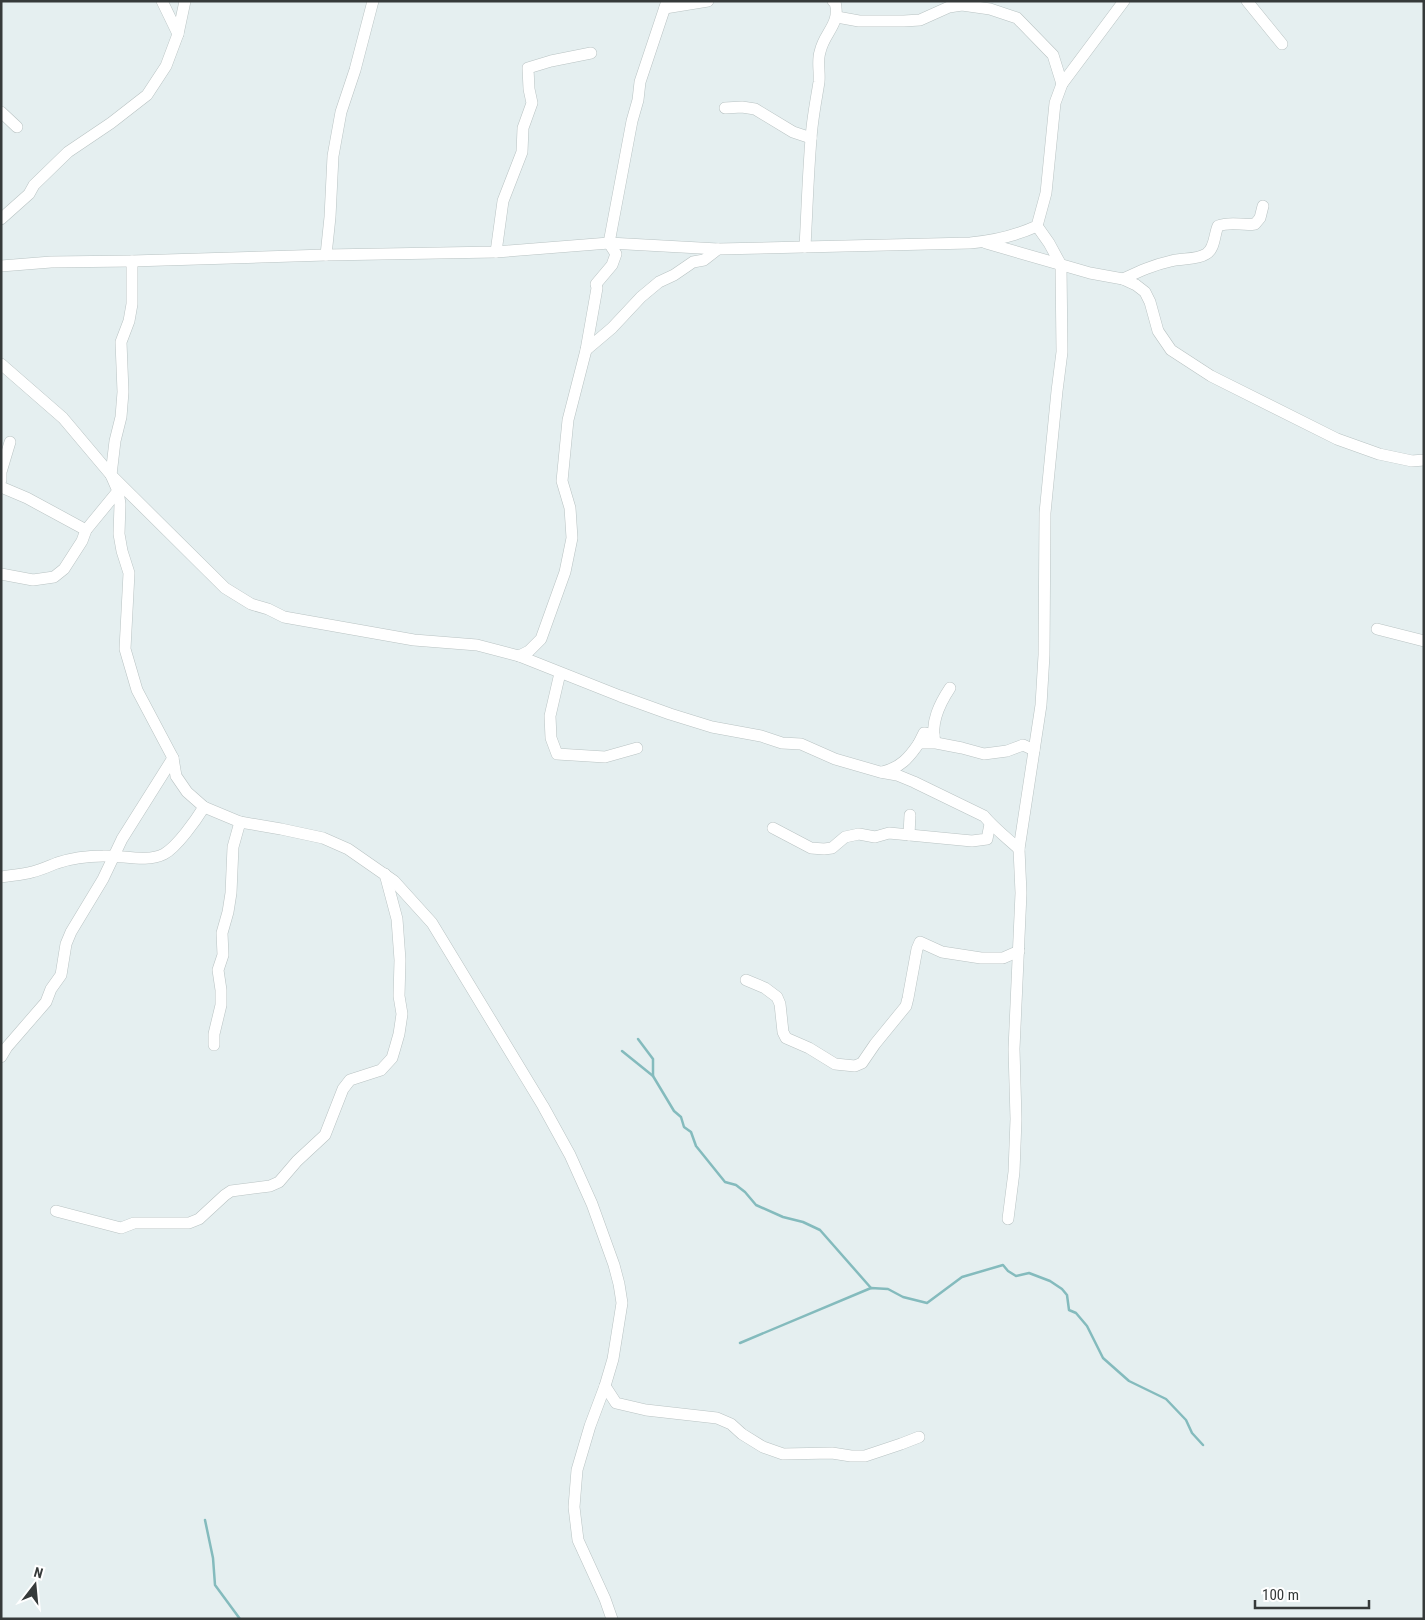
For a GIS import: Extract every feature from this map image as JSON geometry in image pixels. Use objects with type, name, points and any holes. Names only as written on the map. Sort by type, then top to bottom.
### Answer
[{"type":"street","points":[[162,1],[178,34]]},
{"type":"street","points":[[1,219],[29,194],[34,185],[68,152],[111,123],[147,95],[166,66],[178,34],[185,1]]},
{"type":"street","points":[[326,255],[333,156],[341,112],[355,70],[372,1]]},
{"type":"street","points":[[519,656],[529,651],[541,639],[565,572],[572,538],[570,508],[562,485],[569,416],[586,350],[597,288],[596,284],[612,265],[616,254],[609,244],[640,82],[666,5],[708,1]]},
{"type":"street","points":[[805,247],[811,138],[820,77],[819,53],[837,17],[836,2],[833,1]]},
{"type":"street","points":[[1037,226],[1046,193],[1055,104],[1062,84],[1124,1]]},
{"type":"street","points":[[1247,1],[1282,44]]},
{"type":"street","points":[[837,17],[858,21],[904,21],[920,20],[949,8],[962,5],[990,9],[1017,18],[1052,55],[1062,84]]},
{"type":"street","points":[[496,252],[503,201],[522,152],[523,128],[532,103],[528,68],[591,53]]},
{"type":"street","points":[[725,108],[742,107],[754,110],[793,132],[811,138]]},
{"type":"street","points":[[1,112],[17,127]]},
{"type":"street","points":[[1124,279],[1148,267],[1206,255],[1211,249],[1218,226],[1231,223],[1255,224],[1260,218],[1263,206]]},
{"type":"street","points":[[1,266],[51,262],[496,252],[609,244],[718,249],[984,242],[1017,235],[1037,226]]},
{"type":"street","points":[[1008,1219],[1014,1172],[1016,1119],[1014,1049],[1022,893],[1019,849],[1041,704],[1044,655],[1045,513],[1062,352],[1061,264],[1037,226]]},
{"type":"street","points":[[984,242],[1090,273],[1124,279],[1145,292],[1150,302],[1158,331],[1171,350],[1211,376],[1337,439],[1379,454],[1412,461],[1424,460]]},
{"type":"street","points":[[586,350],[612,328],[641,297],[659,282],[674,275],[693,262],[704,260],[718,249]]},
{"type":"street","points":[[132,261],[132,304],[129,321],[121,342],[123,392],[121,417],[115,441],[111,475],[118,492],[119,534],[129,572],[125,649],[137,690],[173,758],[176,776],[187,792],[204,807],[240,822],[323,838],[348,849],[394,880],[432,924],[543,1106],[570,1155],[592,1204],[620,1284],[622,1303],[613,1359],[577,1470],[574,1507],[578,1540],[605,1598],[612,1619]]},
{"type":"street","points":[[1,364],[63,418],[111,475],[225,588],[251,604],[268,609],[284,617],[414,640],[477,645],[519,656],[670,714],[712,727],[761,736],[782,743],[801,744],[835,759],[914,782],[984,816],[990,824],[1019,849]]},
{"type":"street","points":[[10,442],[1,472],[2,483],[86,530]]},
{"type":"street","points":[[1,574],[33,580],[54,577],[64,569],[77,550],[86,530],[118,492]]},
{"type":"street","points":[[1377,629],[1424,641]]},
{"type":"street","points":[[560,673],[550,716],[552,738],[557,754],[605,757],[637,748]]},
{"type":"street","points":[[935,739],[939,704],[950,688]]},
{"type":"street","points":[[880,772],[892,770],[900,766],[919,743],[924,733],[935,739],[984,754],[1007,751],[1022,745],[1034,745]]},
{"type":"street","points":[[1,1057],[7,1047],[46,1002],[51,989],[61,975],[66,944],[71,932],[103,879],[122,839],[173,758]]},
{"type":"street","points":[[1,877],[34,872],[75,858],[114,856],[149,858],[166,853],[195,823],[204,807]]},
{"type":"street","points":[[909,835],[910,815]]},
{"type":"street","points":[[214,1045],[214,1034],[221,1005],[218,970],[224,955],[222,933],[231,893],[233,847],[240,822]]},
{"type":"street","points":[[987,839],[990,824]]},
{"type":"street","points":[[773,828],[812,848],[824,849],[832,848],[845,837],[853,834],[875,837],[889,833],[964,841],[1005,836]]},
{"type":"street","points":[[56,1211],[120,1228],[134,1223],[189,1223],[199,1219],[231,1191],[270,1186],[279,1182],[297,1161],[325,1134],[343,1089],[350,1080],[382,1070],[392,1058],[402,1014],[399,996],[400,960],[397,918],[385,874]]},
{"type":"street","points":[[746,980],[765,988],[777,997],[780,1004],[783,1032],[786,1038],[809,1048],[835,1064],[855,1066],[862,1063],[906,1006],[916,949],[920,942],[942,952],[981,958],[1003,958],[1019,951]]},
{"type":"street","points":[[605,1386],[616,1403],[646,1410],[717,1418],[730,1424],[763,1447],[783,1454],[832,1453],[865,1456],[919,1437]]},
{"type":"waterway","points":[[638,1039],[653,1059],[653,1076]]},
{"type":"waterway","points":[[622,1051],[653,1076],[674,1111],[681,1117],[684,1127],[691,1132],[696,1146],[725,1182],[736,1185],[756,1205],[820,1230],[871,1288]]},
{"type":"waterway","points":[[740,1343],[871,1288],[888,1289],[903,1297],[927,1303],[962,1277],[1003,1265],[1016,1276],[1029,1273],[1050,1281],[1062,1289],[1067,1295],[1069,1310],[1076,1313],[1087,1326],[1103,1358],[1129,1381],[1166,1399],[1186,1420],[1192,1433],[1203,1445]]},
{"type":"waterway","points":[[205,1520],[213,1558],[215,1585],[240,1619]]}]
